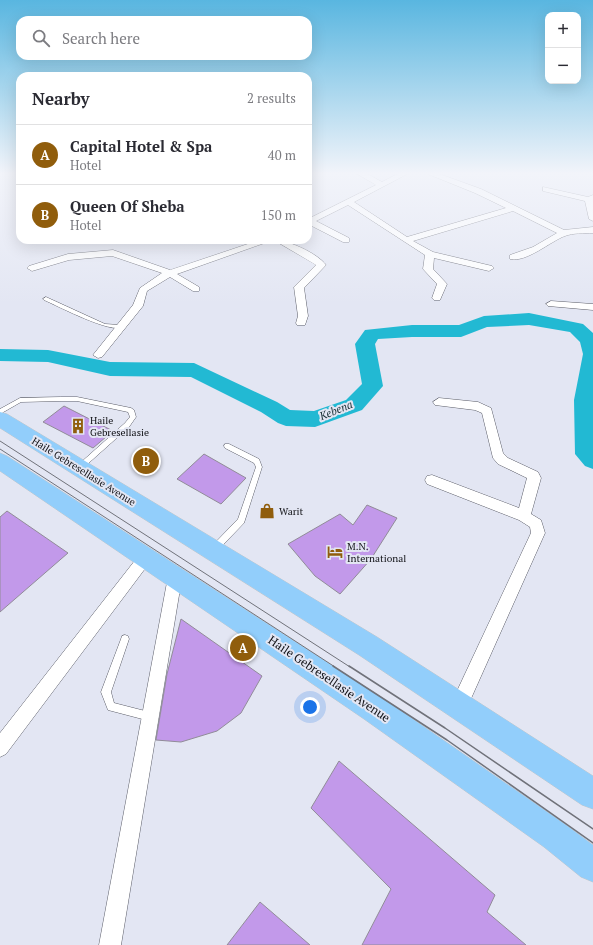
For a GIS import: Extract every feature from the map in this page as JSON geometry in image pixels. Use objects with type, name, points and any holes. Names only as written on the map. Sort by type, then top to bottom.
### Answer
[{"type":"main road","name":"Haile Gebresellasie Avenue","points":[[0,419],[78,469],[368,646],[593,792]]},
{"type":"main road","name":"Haile Gebresellasie Avenue","points":[[0,462],[374,709],[555,836],[593,865]]},
{"type":"street","points":[[370,216],[430,254],[489,268]]},
{"type":"street","points":[[406,240],[487,216]]},
{"type":"street","points":[[531,216],[563,233]]},
{"type":"street","points":[[312,223],[346,240]]},
{"type":"street","points":[[513,257],[536,249],[563,233],[593,230]]},
{"type":"street","points":[[98,355],[138,306],[143,290],[158,279],[170,273],[257,244]]},
{"type":"street","points":[[286,244],[318,260],[321,265],[299,287],[303,316],[301,323]]},
{"type":"street","points":[[32,268],[68,257],[113,253],[170,273],[196,289]]},
{"type":"street","points":[[430,254],[428,269],[442,284],[437,298]]},
{"type":"street","points":[[551,304],[593,307]]},
{"type":"street","points":[[439,402],[478,406],[487,411],[497,455],[503,461],[533,475],[534,478],[524,516]]},
{"type":"street","points":[[432,480],[524,516],[536,524],[538,533],[459,706]]},
{"type":"street","points":[[0,748],[145,558]]},
{"type":"street","points":[[110,945],[175,577]]},
{"type":"lane","points":[[46,299],[104,325],[120,327]]},
{"type":"lane","points":[[0,412],[20,400],[61,399],[77,399],[131,410],[133,417],[127,426],[78,469]]},
{"type":"lane","points":[[213,550],[241,521],[259,467],[257,461],[227,446]]},
{"type":"lane","points":[[125,639],[106,692],[111,706],[150,716]]},
{"type":"building","name":"Haile Gebresellasie","points":[[64,406],[113,431],[93,448],[43,422]]},
{"type":"building","points":[[204,454],[246,478],[221,504],[177,479]]},
{"type":"building","name":"M.N. International","points":[[367,505],[397,518],[371,559],[340,594],[315,576],[288,544],[340,514],[353,525]]},
{"type":"building","points":[[7,511],[68,553],[0,612],[0,517]]},
{"type":"building","points":[[181,619],[262,676],[241,713],[217,731],[181,742],[156,740],[167,674]]},
{"type":"building","points":[[339,761],[495,895],[487,912],[526,945],[362,945],[391,889],[311,808]]},
{"type":"building","points":[[260,902],[310,945],[227,945]]},
{"type":"waterway","name":"Kebena","points":[[0,355],[48,356],[110,369],[194,370],[269,407],[286,418],[315,419],[354,405],[373,386],[365,344],[372,334],[412,331],[461,331],[484,322],[529,319],[576,328],[589,340],[593,354],[585,400],[587,454],[593,460]]},
{"type":"tram line","points":[[0,441],[350,667]]},
{"type":"tram line","points":[[0,449],[335,667]]},
{"type":"tram line","points":[[333,666],[447,740],[593,843]]},
{"type":"tram line","points":[[349,666],[445,728],[593,829]]},
{"type":"place","name":"Haile Gebresellasie","points":[[78,426]]},
{"type":"place","name":"Queen Of Sheba","points":[[146,461]]},
{"type":"place","name":"Warit","points":[[267,511]]},
{"type":"place","name":"M.N. International","points":[[335,552]]},
{"type":"place","name":"Capital Hotel & Spa","points":[[243,648]]}]
